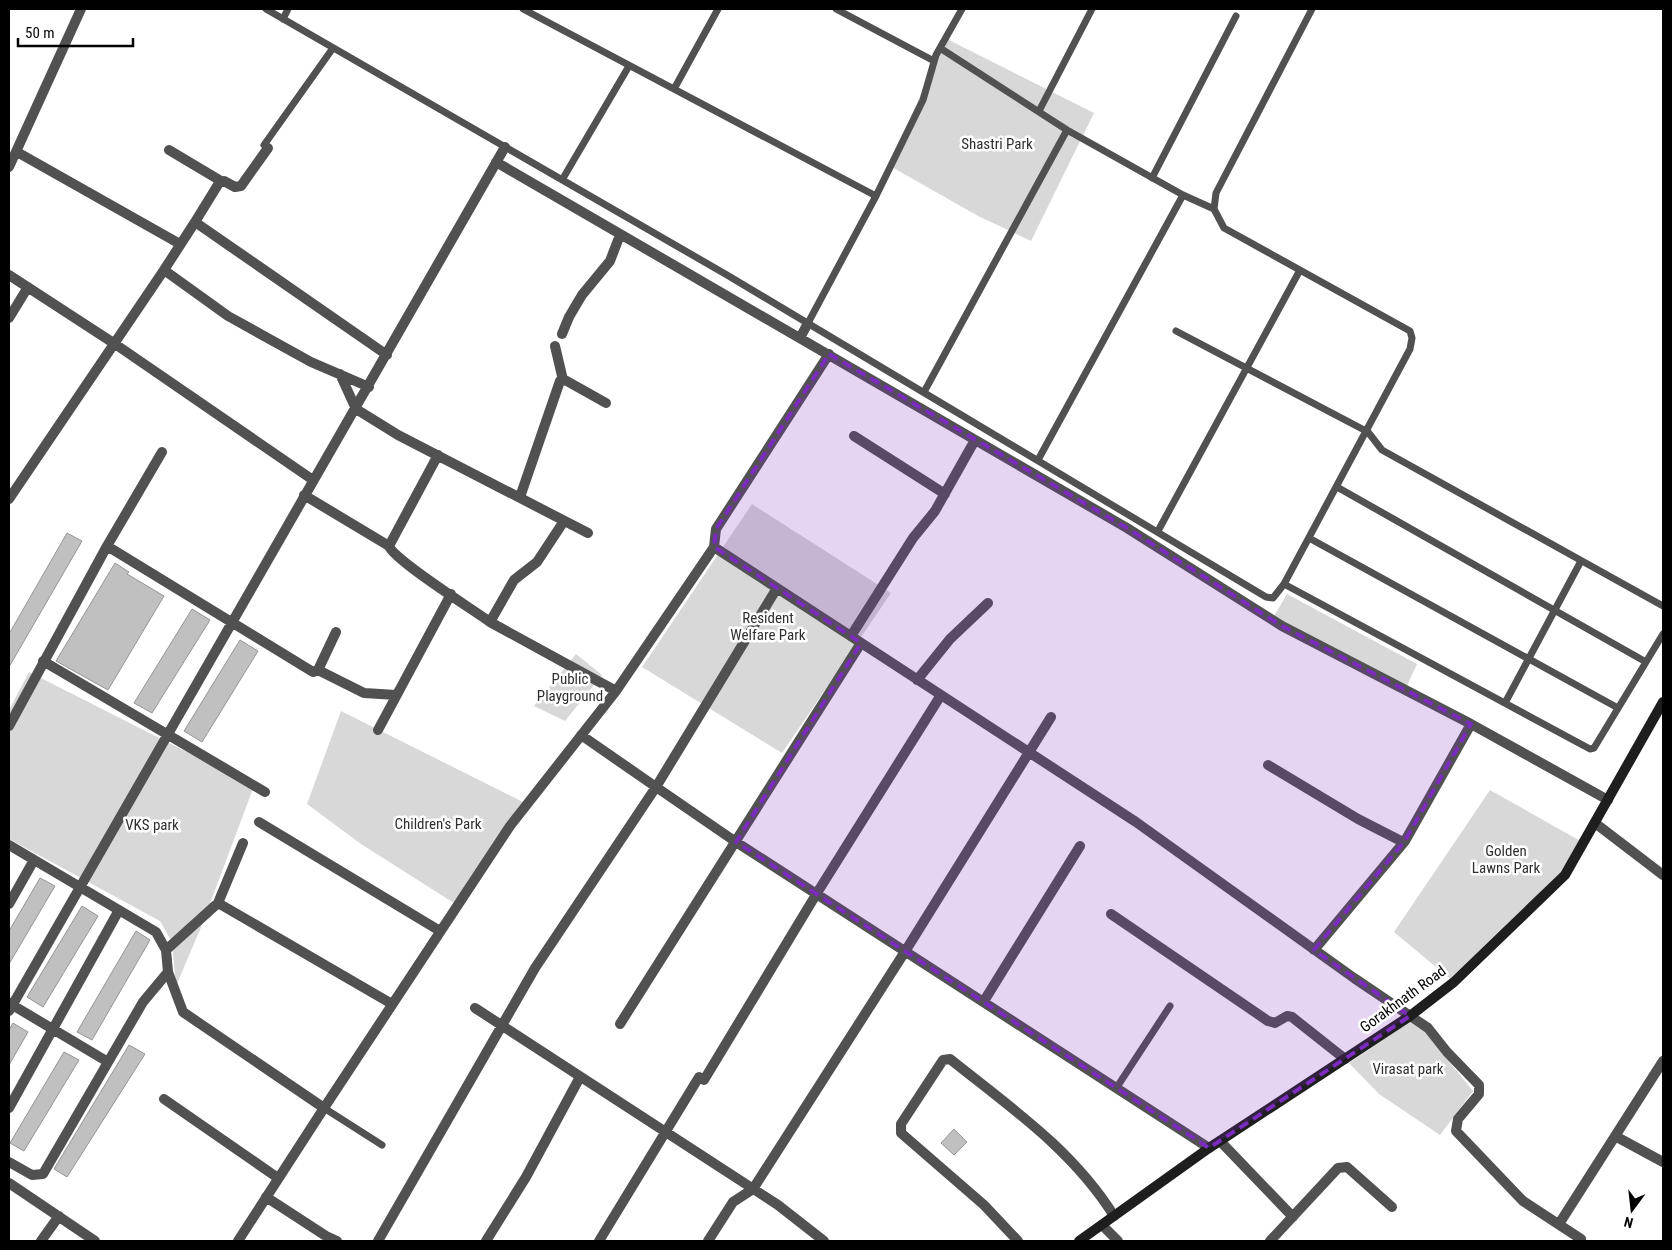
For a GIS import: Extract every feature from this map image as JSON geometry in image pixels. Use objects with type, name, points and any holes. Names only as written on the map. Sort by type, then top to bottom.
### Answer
[{"type":"main road","name":"Gorakhnath Road","points":[[1079,1241],[1209,1148],[1410,1016],[1454,982],[1565,875],[1663,702]]},
{"type":"street","points":[[9,167],[81,9]]},
{"type":"street","points":[[169,150],[220,182],[235,187],[241,186],[266,146]]},
{"type":"street","points":[[108,1062],[10,1006],[304,495],[356,409],[505,147]]},
{"type":"street","points":[[16,152],[180,244]]},
{"type":"street","points":[[496,162],[1127,528],[1282,626],[1472,724],[1608,800]]},
{"type":"street","points":[[9,499],[115,344],[220,182]]},
{"type":"street","points":[[195,222],[387,355]]},
{"type":"street","points":[[562,334],[569,317],[582,295],[610,261],[620,235]]},
{"type":"street","points":[[164,270],[228,316],[311,362],[368,387]]},
{"type":"street","points":[[9,275],[115,344],[313,480]]},
{"type":"street","points":[[9,318],[28,287]]},
{"type":"street","points":[[800,338],[808,323]]},
{"type":"street","points":[[554,346],[563,380],[606,404]]},
{"type":"street","points":[[238,1241],[510,826],[616,691],[714,547],[716,530],[829,354]]},
{"type":"street","points":[[340,374],[356,409],[398,435],[588,533]]},
{"type":"street","points":[[520,497],[559,384],[563,380]]},
{"type":"street","points":[[854,436],[945,494]]},
{"type":"street","points":[[851,636],[913,538],[935,511],[975,440]]},
{"type":"street","points":[[9,726],[107,546],[162,452]]},
{"type":"street","points":[[389,546],[438,455]]},
{"type":"street","points":[[304,495],[389,546],[391,552],[416,571],[490,622],[616,691]]},
{"type":"street","points":[[490,622],[514,580],[537,562],[564,521]]},
{"type":"street","points":[[107,546],[231,624],[313,672],[318,670],[364,693],[396,695]]},
{"type":"street","points":[[714,547],[1136,822],[1314,950],[1428,1028],[1447,1052],[1479,1085],[1479,1094],[1458,1119],[1456,1131],[1523,1201],[1582,1241]]},
{"type":"street","points":[[378,1241],[536,968],[656,787],[777,588]]},
{"type":"street","points":[[378,730],[451,594]]},
{"type":"street","points":[[917,680],[950,639],[988,603]]},
{"type":"street","points":[[318,670],[336,632]]},
{"type":"street","points":[[620,1024],[861,643]]},
{"type":"street","points":[[44,661],[265,792]]},
{"type":"street","points":[[599,1241],[941,695]]},
{"type":"street","points":[[708,1241],[733,1202],[753,1189],[906,950],[1051,717]]},
{"type":"street","points":[[1314,950],[1405,841],[1472,724]]},
{"type":"street","points":[[581,735],[736,842],[906,950],[1209,1148]]},
{"type":"street","points":[[1268,765],[1358,819],[1401,841],[1405,841]]},
{"type":"street","points":[[259,822],[440,931]]},
{"type":"street","points":[[1595,823],[1663,875]]},
{"type":"street","points":[[166,950],[218,903],[243,843]]},
{"type":"street","points":[[9,845],[156,932],[166,950],[168,972],[183,1012],[324,1108]]},
{"type":"street","points":[[984,1001],[1080,846]]},
{"type":"street","points":[[9,904],[34,860]]},
{"type":"street","points":[[218,903],[392,1004]]},
{"type":"street","points":[[9,1108],[119,910]]},
{"type":"street","points":[[1111,914],[1268,1021],[1275,1022],[1287,1016],[1292,1017],[1345,1059]]},
{"type":"street","points":[[9,1162],[32,1175],[43,1174],[143,1002],[168,972]]},
{"type":"street","points":[[475,1008],[778,1205],[824,1241]]},
{"type":"street","points":[[1018,1241],[984,1205],[901,1133],[901,1124],[943,1060],[950,1059],[1050,1140],[1081,1170],[1099,1191],[1114,1216]]},
{"type":"street","points":[[1559,1224],[1663,1061]]},
{"type":"street","points":[[486,1241],[526,1177],[580,1077]]},
{"type":"street","points":[[164,1099],[278,1178]]},
{"type":"street","points":[[1615,1136],[1663,1162]]},
{"type":"street","points":[[1220,1141],[1293,1216]]},
{"type":"street","points":[[1270,1241],[1338,1168],[1342,1166],[1346,1167],[1392,1207]]},
{"type":"street","points":[[9,1182],[95,1241]]},
{"type":"street","points":[[266,1197],[326,1236],[337,1241]]},
{"type":"street","points":[[41,1241],[59,1216]]},
{"type":"street","points":[[1102,1224],[1118,1241]]},
{"type":"lane","points":[[266,9],[808,323],[1266,597],[1273,598],[1284,584],[1368,432],[1410,349],[1412,338],[1410,331],[1224,228],[1214,209],[1216,193],[1312,9]]},
{"type":"lane","points":[[283,18],[288,9]]},
{"type":"lane","points":[[523,9],[876,196]]},
{"type":"lane","points":[[674,89],[718,9]]},
{"type":"lane","points":[[836,9],[934,61]]},
{"type":"lane","points":[[808,323],[876,196],[923,100],[934,61],[962,9]]},
{"type":"lane","points":[[1039,111],[1092,9]]},
{"type":"lane","points":[[1152,178],[1236,16]]},
{"type":"lane","points":[[266,146],[333,48]]},
{"type":"lane","points":[[940,48],[1067,130],[1183,196],[1214,209]]},
{"type":"lane","points":[[562,180],[629,66]]},
{"type":"lane","points":[[924,392],[1067,130]]},
{"type":"lane","points":[[1038,460],[1183,196]]},
{"type":"lane","points":[[1158,531],[1300,270]]},
{"type":"lane","points":[[1176,331],[1368,432],[1382,450],[1663,606]]},
{"type":"lane","points":[[1337,487],[1646,662]]},
{"type":"lane","points":[[1309,538],[1618,708]]},
{"type":"lane","points":[[1505,703],[1581,561]]},
{"type":"lane","points":[[1284,584],[1590,749],[1594,748],[1663,634]]},
{"type":"lane","points":[[1117,1087],[1170,1006]]},
{"type":"lane","points":[[324,1108],[382,1145]]},
{"type":"highlighted area","points":[[829,354],[1127,528],[1282,626],[1471,724],[1405,841],[1314,950],[1410,1016],[1209,1148],[736,842],[861,643],[714,547],[716,529]]},
{"type":"green space","name":"Shastri Park","points":[[945,38],[1094,113],[1031,241],[978,216],[890,166]]},
{"type":"green space","name":"Resident Welfare Park","points":[[752,504],[891,593],[782,753],[642,667]]},
{"type":"green space","points":[[1287,594],[1417,664],[1406,688],[1273,618]]},
{"type":"green space","name":"Public Playground","points":[[576,654],[602,675],[565,721],[534,706]]},
{"type":"green space","name":"VKS park","points":[[29,672],[254,786],[202,925],[176,986],[172,942],[160,921],[9,839],[9,710]]},
{"type":"green space","name":"Children's Park","points":[[341,711],[527,804],[457,905],[361,844],[307,804]]},
{"type":"green space","name":"Golden Lawns Park","points":[[1490,790],[1584,843],[1565,875],[1454,982],[1394,932]]},
{"type":"green space","name":"Virasat park","points":[[1409,1022],[1425,1032],[1473,1091],[1440,1135],[1379,1094],[1349,1063]]},
{"type":"building","points":[[67,533],[82,541],[9,667],[9,634]]},
{"type":"building","points":[[115,563],[129,572],[127,574],[164,596],[108,690],[56,661]]},
{"type":"building","points":[[192,609],[210,620],[152,713],[134,703]]},
{"type":"building","points":[[240,640],[258,651],[202,742],[184,731]]},
{"type":"building","points":[[40,878],[55,886],[9,964],[9,931]]},
{"type":"building","points":[[82,906],[98,916],[43,1007],[27,997]]},
{"type":"building","points":[[136,931],[150,940],[92,1040],[77,1032]]},
{"type":"building","points":[[13,1023],[28,1032],[9,1065],[9,1030]]},
{"type":"building","points":[[129,1045],[145,1054],[67,1177],[54,1169]]},
{"type":"building","points":[[64,1052],[79,1060],[24,1151],[10,1143]]},
{"type":"building","points":[[954,1129],[967,1142],[954,1155],[941,1143]]}]
